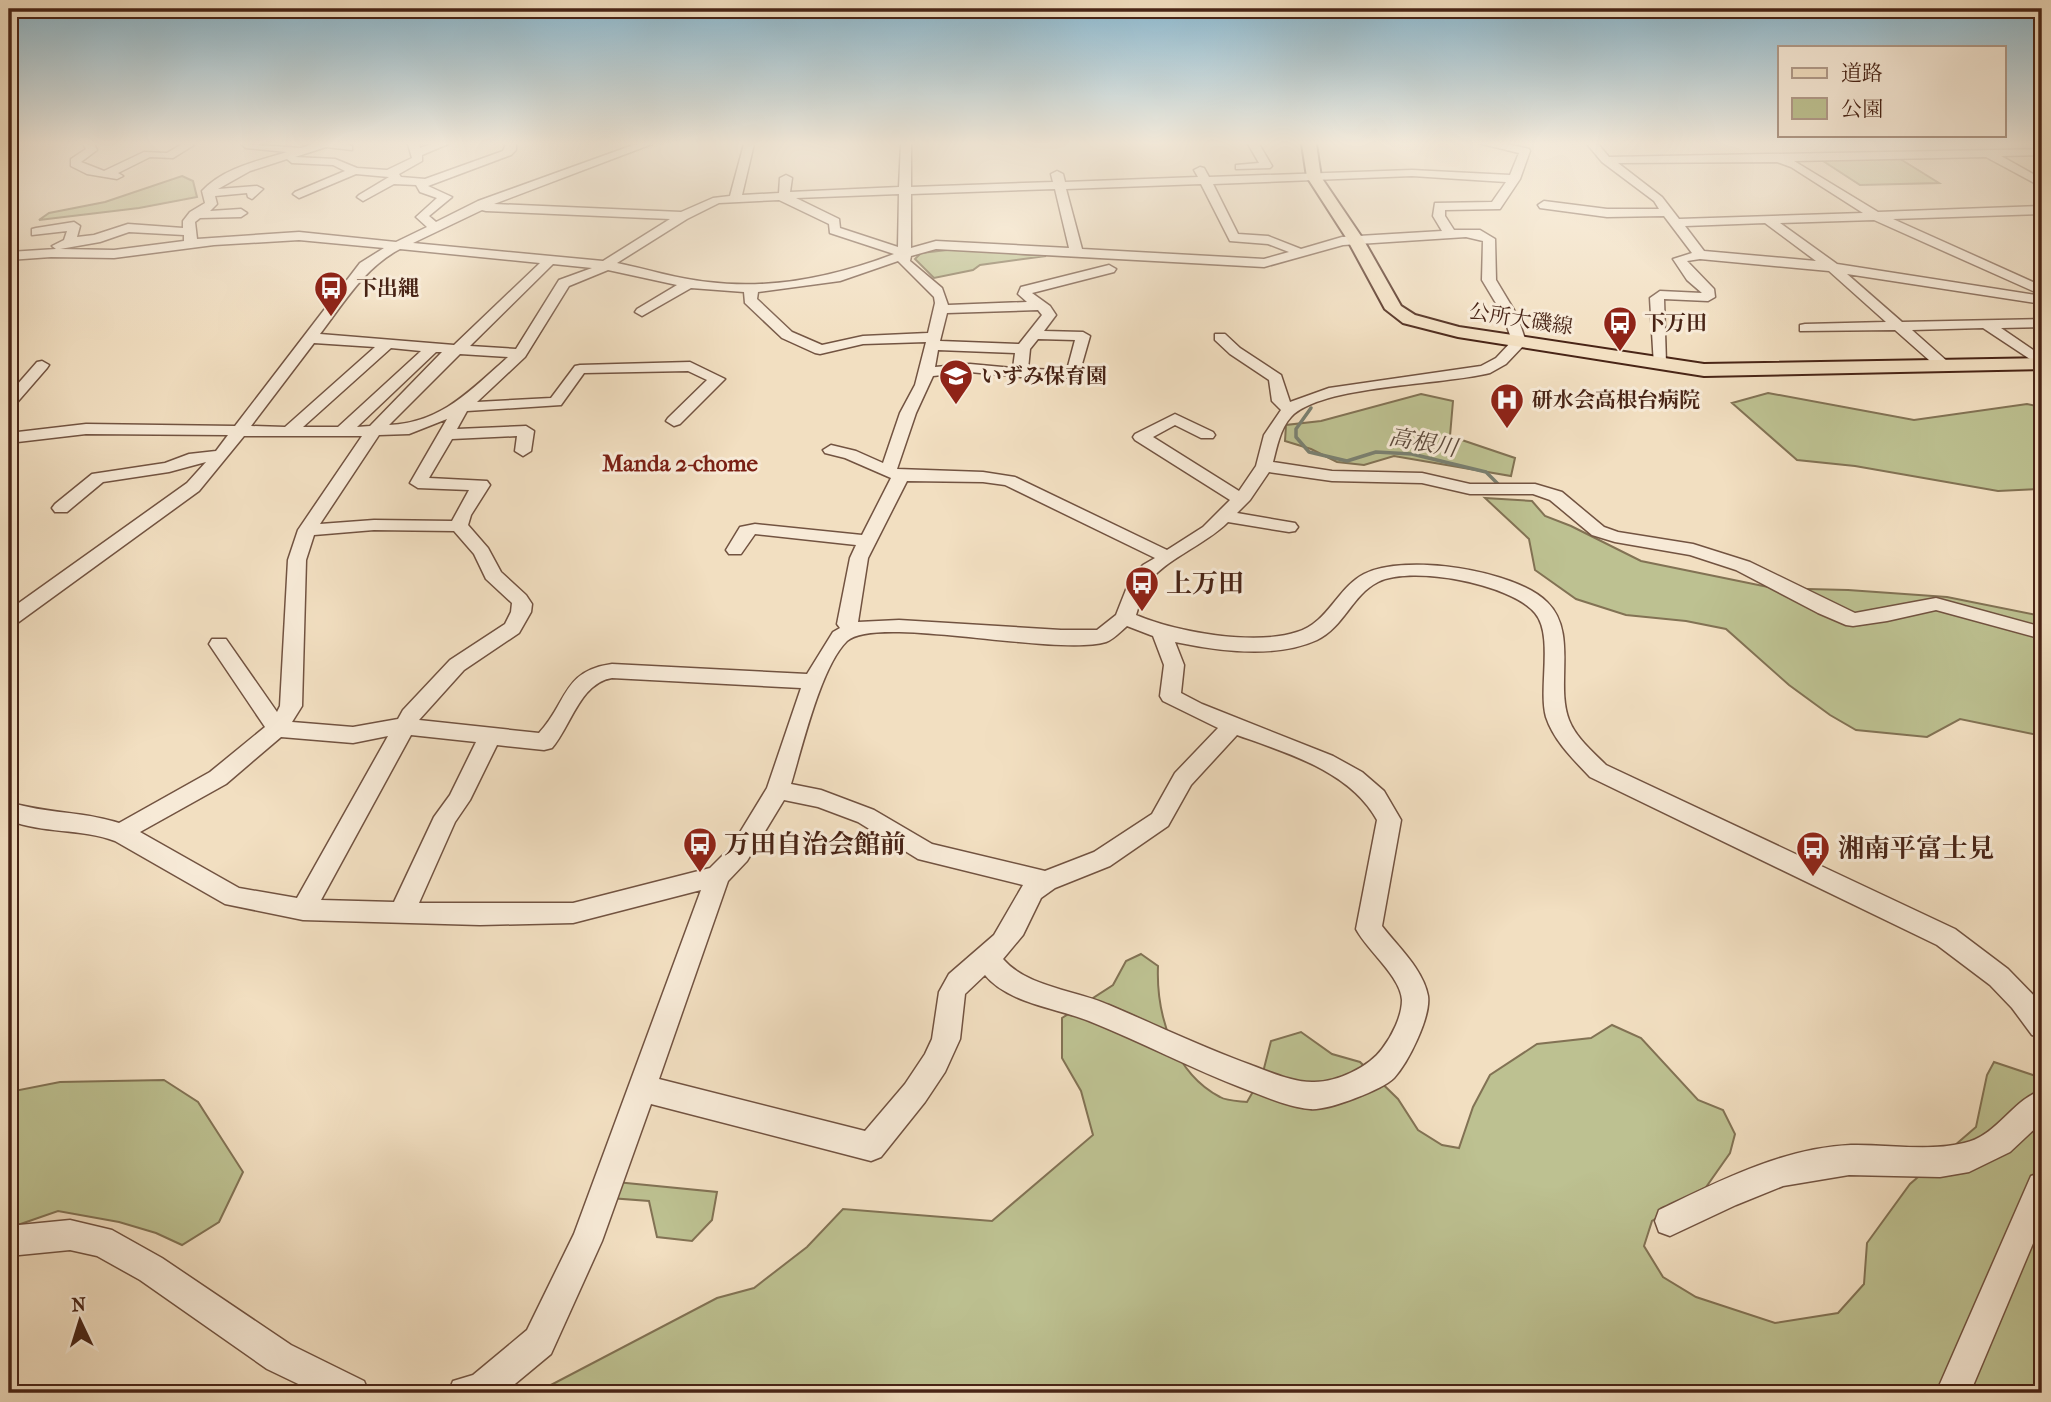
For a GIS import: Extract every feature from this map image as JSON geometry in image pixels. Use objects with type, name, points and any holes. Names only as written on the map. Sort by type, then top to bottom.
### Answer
[{"type":"main road","name":"公所大磯線","points":[[1335,209],[1387,299],[1401,314],[1440,328],[1704,370],[2042,364]]},
{"type":"street","points":[[190,238],[189,221],[203,209]]},
{"type":"street","points":[[429,209],[422,217],[434,226]]},
{"type":"street","points":[[9,619],[193,487],[221,455],[365,266],[394,246],[471,209]]},
{"type":"street","points":[[532,209],[683,216]]},
{"type":"street","points":[[459,526],[462,515],[481,485],[418,483],[462,407],[520,354],[561,286],[598,270],[697,209]]},
{"type":"street","points":[[811,209],[835,222],[834,230],[904,253]]},
{"type":"street","points":[[854,629],[847,624],[859,558],[895,474],[908,413],[923,385],[941,309],[942,296],[904,262],[905,209]]},
{"type":"street","points":[[1066,209],[1077,254]]},
{"type":"street","points":[[1220,209],[1234,238],[1280,242],[1300,253]]},
{"type":"street","points":[[1439,209],[1439,216],[1450,233]]},
{"type":"street","points":[[1579,209],[1608,213],[1668,212]]},
{"type":"street","points":[[1666,209],[1700,256]]},
{"type":"street","points":[[1866,209],[2042,291]]},
{"type":"street","points":[[1885,209],[1894,215]]},
{"type":"street","points":[[1676,223],[2042,210]]},
{"type":"street","points":[[194,215],[241,213]]},
{"type":"street","points":[[1769,220],[1832,267],[1943,365]]},
{"type":"street","points":[[36,232],[74,226],[67,248]]},
{"type":"street","points":[[9,256],[67,248],[128,228],[190,238],[299,236],[603,265],[627,268],[688,284],[752,287],[789,285],[841,277],[904,253],[948,245],[1264,263],[1354,239],[1450,233],[1480,234],[1489,239],[1489,280],[1510,315],[1519,342],[1501,361],[1485,370],[1329,393],[1309,399],[1290,410],[1272,435],[1265,466],[1240,499],[1209,531],[1168,557],[1142,578],[1125,618],[1102,636],[1086,638],[899,626],[854,629],[840,637],[813,681],[778,790],[738,854],[719,876],[587,1241],[539,1342],[508,1370],[480,1390],[465,1393]]},
{"type":"street","points":[[67,248],[114,254],[190,238]]},
{"type":"street","points":[[1659,363],[1657,298],[1660,295],[1708,297],[1709,292],[1692,277],[1679,259],[1700,256],[1832,267],[2042,300]]},
{"type":"street","points":[[122,834],[129,827],[218,778],[277,729],[291,706],[297,560],[307,530],[373,432],[454,350],[462,346],[550,260]]},
{"type":"street","points":[[1020,373],[1023,349],[1049,315],[1025,294],[1026,290],[1109,269]]},
{"type":"street","points":[[1958,288],[2042,283]]},
{"type":"street","points":[[642,312],[688,284]]},
{"type":"street","points":[[752,287],[750,300],[787,335],[820,350],[863,340],[932,341],[1023,349]]},
{"type":"street","points":[[941,309],[1041,306]]},
{"type":"street","points":[[1805,328],[2042,323]]},
{"type":"street","points":[[1986,324],[2042,364]]},
{"type":"street","points":[[925,372],[970,368],[1073,375],[1083,336],[1034,335]]},
{"type":"street","points":[[1220,337],[1235,351],[1276,378],[1280,401],[1290,410]]},
{"type":"street","points":[[310,338],[520,354]]},
{"type":"street","points":[[289,431],[387,344]]},
{"type":"street","points":[[342,432],[432,348]]},
{"type":"street","points":[[684,350],[690,366]]},
{"type":"street","points":[[9,402],[42,365]]},
{"type":"street","points":[[9,438],[86,429],[373,432],[409,429],[462,407],[556,402],[580,369],[690,366],[717,379],[674,421]]},
{"type":"street","points":[[9,383],[28,381]]},
{"type":"street","points":[[1207,435],[1175,419],[1141,437],[1240,499]]},
{"type":"street","points":[[445,434],[526,431],[523,451]]},
{"type":"street","points":[[831,450],[850,454],[895,474],[983,477],[1009,481],[1168,557]]},
{"type":"street","points":[[61,508],[98,478],[169,467],[189,459],[221,455]]},
{"type":"street","points":[[1265,466],[1332,476],[1422,478],[1470,489],[1535,489],[1556,496],[1598,531],[1615,537],[1693,550],[1743,566],[1853,620],[1936,604],[2042,633]]},
{"type":"street","points":[[1224,516],[1289,527]]},
{"type":"street","points":[[303,910],[403,726],[457,665],[512,628],[522,604],[493,575],[482,552],[459,526],[374,524],[307,530]]},
{"type":"street","points":[[735,550],[746,531],[755,529],[867,541]]},
{"type":"street","points":[[1125,618],[1185,637],[1280,643],[1297,640],[1329,625],[1360,586],[1389,570],[1409,570],[1482,580],[1526,596],[1544,609],[1550,627],[1553,696],[1563,733],[1598,771],[1946,937],[2007,982],[2042,1026]]},
{"type":"street","points":[[986,959],[1003,978],[1097,1012],[1197,1058],[1294,1094],[1314,1096],[1329,1093],[1383,1070],[1393,1060],[1414,1012],[1415,999],[1411,983],[1369,929],[1389,820],[1385,808],[1371,792],[1334,764],[1232,726],[1170,696],[1174,665],[1161,631]]},
{"type":"street","points":[[219,645],[277,729]]},
{"type":"street","points":[[277,729],[353,734],[403,726],[544,741],[552,734],[584,683],[595,674],[612,671],[813,681]]},
{"type":"street","points":[[642,1088],[871,1146],[935,1063],[946,1039],[952,992],[958,982],[986,959],[1014,927],[1032,891],[1046,881],[1087,867],[1160,820],[1183,779],[1232,726]]},
{"type":"street","points":[[402,912],[446,817],[459,800],[490,736]]},
{"type":"street","points":[[778,790],[821,799],[866,816],[926,852],[1046,881]]},
{"type":"street","points":[[9,811],[30,819],[103,827],[122,834],[234,897],[303,910],[492,915],[573,913],[719,876]]},
{"type":"street","points":[[1670,1221],[1727,1193],[1783,1171],[1849,1160],[1940,1162],[1969,1157],[2000,1142],[2042,1103]]},
{"type":"street","points":[[1953,1393],[2042,1187]]},
{"type":"street","points":[[9,1241],[70,1235],[102,1241],[151,1269],[279,1357],[352,1393]]},
{"type":"green space","points":[[67,209],[127,209],[39,220],[49,213]]},
{"type":"green space","points":[[956,249],[1046,256],[980,265],[973,270],[934,278],[915,259],[921,253]]},
{"type":"green space","points":[[1768,393],[1914,420],[2027,404],[2042,407],[2042,489],[1998,491],[1855,466],[1797,460],[1732,403]]},
{"type":"green space","points":[[1421,394],[1453,401],[1450,436],[1515,458],[1511,476],[1394,456],[1364,465],[1337,462],[1311,449],[1285,441],[1286,425],[1321,421]]},
{"type":"green space","points":[[1485,498],[1532,501],[1545,516],[1641,561],[1773,588],[1947,597],[2042,616],[2042,736],[1960,719],[1927,737],[1856,730],[1789,685],[1726,629],[1686,621],[1626,615],[1576,599],[1535,570],[1529,539]]},
{"type":"green space","points":[[1141,954],[1158,966],[1160,1004],[1171,1041],[1180,1058],[1204,1086],[1220,1097],[1247,1102],[1262,1076],[1271,1041],[1301,1032],[1332,1054],[1360,1062],[1398,1099],[1418,1130],[1442,1145],[1459,1148],[1473,1107],[1490,1075],[1537,1044],[1591,1038],[1612,1025],[1641,1038],[1698,1100],[1723,1110],[1735,1134],[1730,1153],[1704,1190],[1652,1221],[1644,1246],[1663,1277],[1696,1297],[1775,1323],[1838,1313],[1864,1284],[1867,1243],[1910,1184],[1976,1127],[1987,1075],[1994,1062],[2042,1078],[2042,1393],[525,1393],[549,1386],[717,1298],[754,1288],[807,1247],[843,1209],[992,1221],[1093,1135],[1081,1091],[1062,1058],[1062,1018],[1113,985],[1126,961]]},
{"type":"green space","points":[[164,1080],[198,1102],[243,1172],[219,1222],[182,1245],[156,1233],[119,1222],[58,1211],[9,1228],[9,1092],[60,1082]]},
{"type":"green space","points":[[616,1182],[717,1192],[712,1220],[692,1241],[657,1237],[649,1201],[610,1198]]},
{"type":"waterway","name":"高根川","points":[[1311,408],[1296,429],[1296,437],[1309,452],[1347,461],[1376,452],[1412,454],[1486,472],[1498,484]]},
{"type":"place","name":"下出縄","points":[[331,318]]},
{"type":"place","name":"下万田","points":[[1620,353]]},
{"type":"place","name":"いずみ保育園","points":[[956,406]]},
{"type":"place","name":"研水会高根台病院","points":[[1507,430]]},
{"type":"place","name":"上万田","points":[[1142,613]]},
{"type":"place","name":"万田自治会館前","points":[[700,874]]},
{"type":"place","name":"湘南平富士見","points":[[1813,878]]},
{"type":"district","name":"Manda 2-chome","points":[[680,463]]}]
